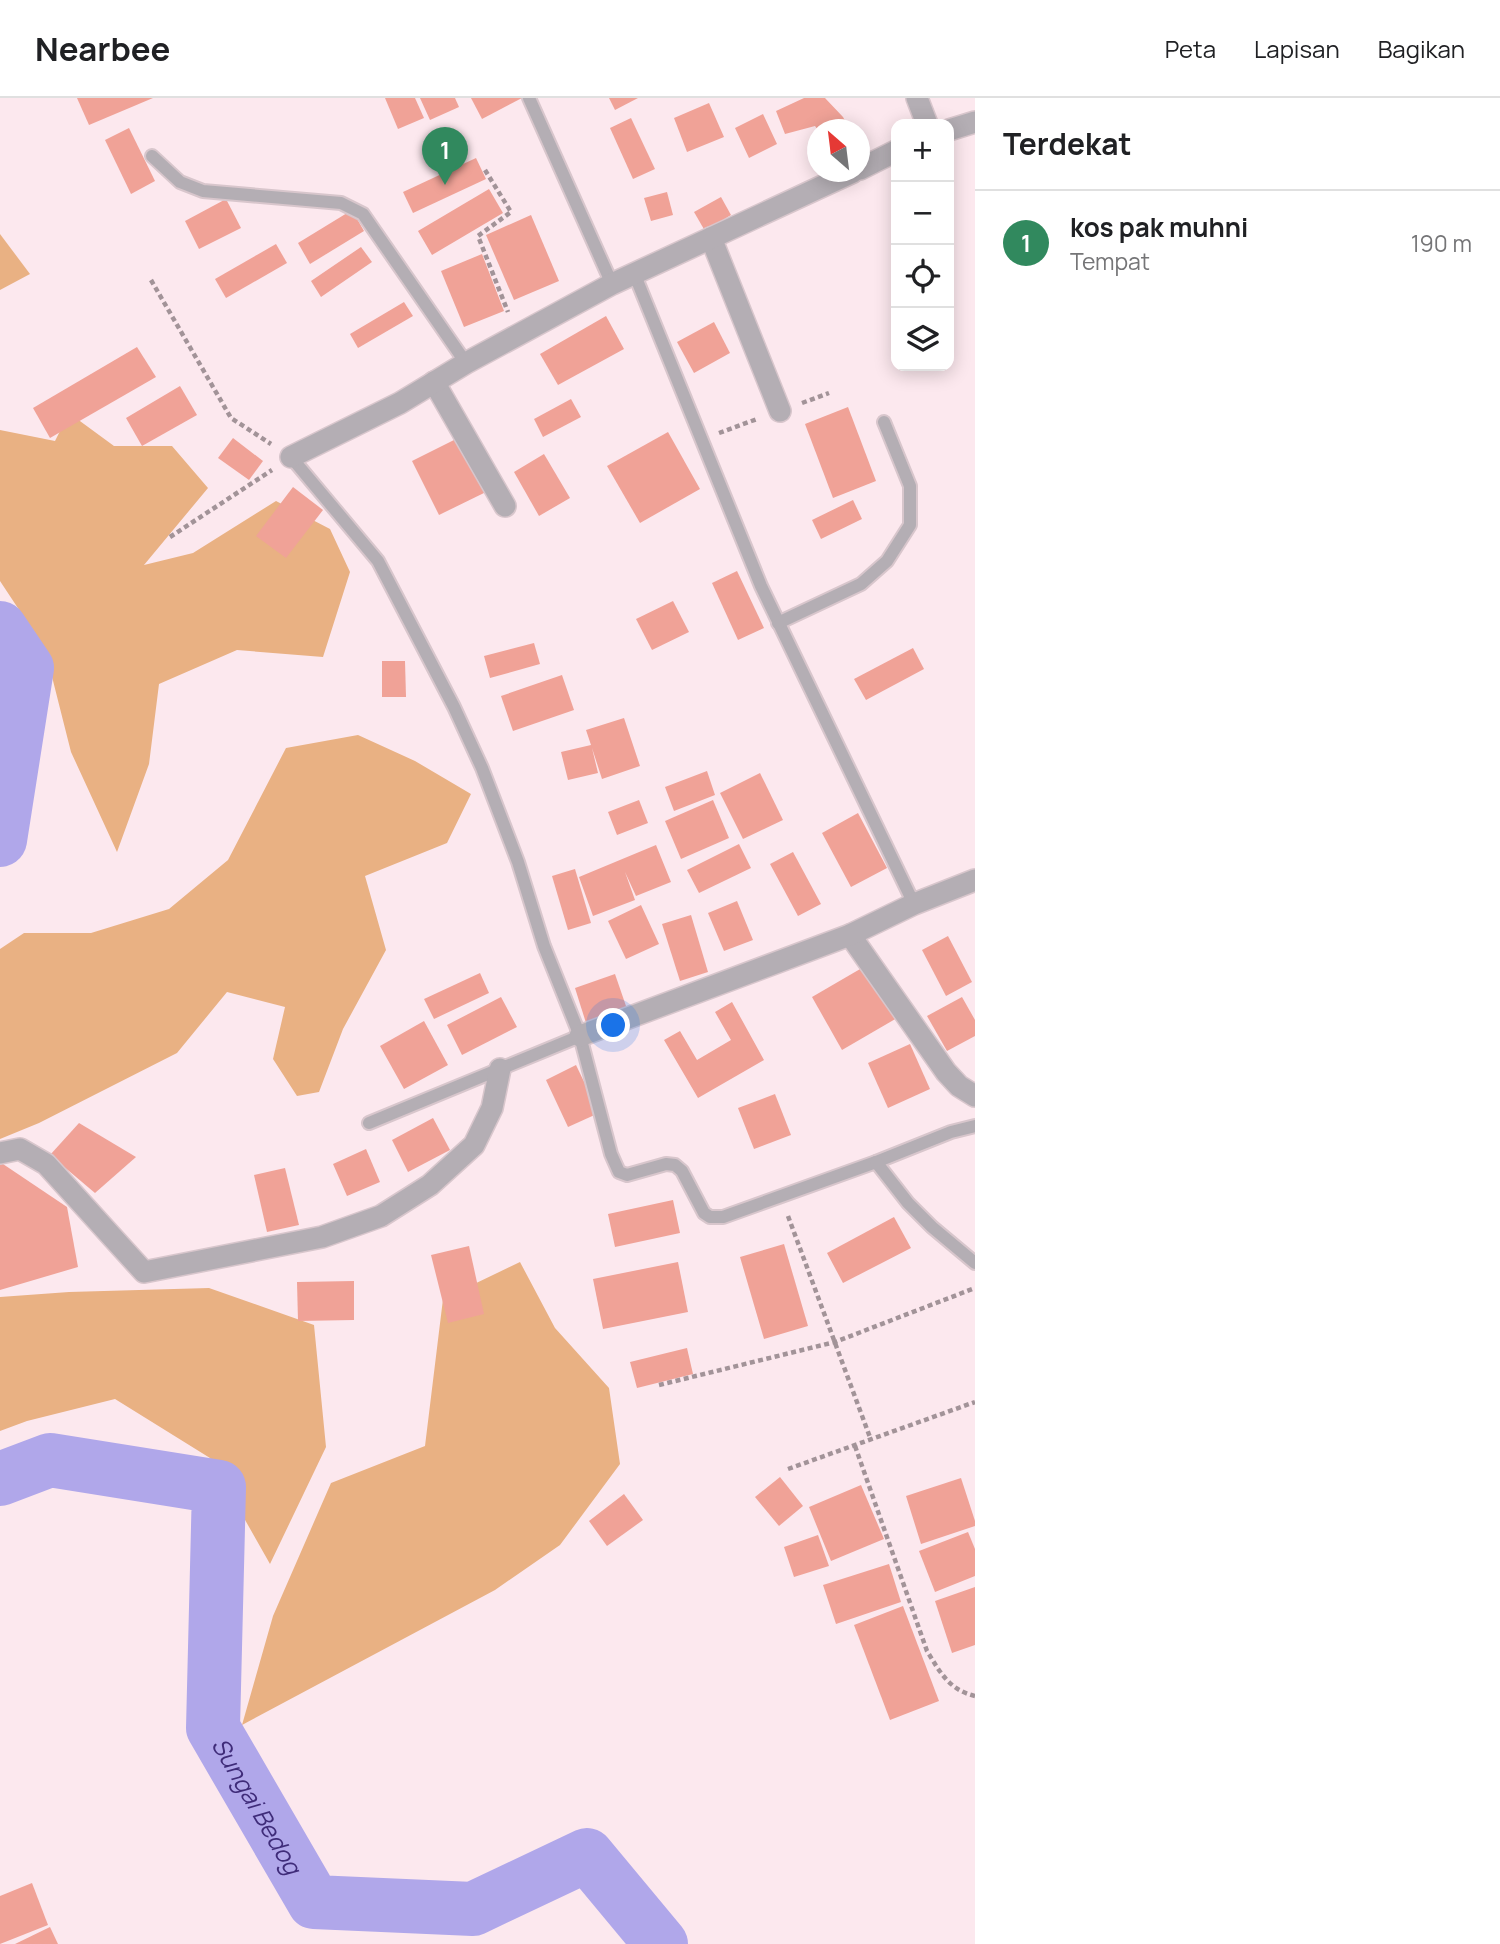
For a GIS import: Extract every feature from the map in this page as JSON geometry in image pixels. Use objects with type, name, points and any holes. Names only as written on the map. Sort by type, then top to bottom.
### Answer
[{"type":"street","points":[[917,98],[925,119]]},
{"type":"street","points":[[954,128],[975,122]]},
{"type":"street","points":[[870,164],[891,153]]},
{"type":"street","points":[[291,457],[400,403],[466,363],[612,284],[831,182]]},
{"type":"street","points":[[711,238],[780,411]]},
{"type":"street","points":[[434,382],[505,506]]},
{"type":"street","points":[[580,1036],[850,935],[914,904],[975,880]]},
{"type":"street","points":[[850,935],[946,1072],[959,1086],[975,1096]]},
{"type":"street","points":[[0,1153],[20,1149],[46,1164],[144,1272],[322,1237],[381,1216],[430,1185],[474,1145],[492,1108],[500,1069]]},
{"type":"lane","points":[[529,98],[612,284]]},
{"type":"lane","points":[[152,156],[180,182],[203,191],[341,203],[363,214],[466,363]]},
{"type":"lane","points":[[634,273],[761,586],[914,904]]},
{"type":"lane","points":[[778,623],[861,584],[887,561],[910,525],[910,486],[884,422]]},
{"type":"lane","points":[[291,457],[378,561],[454,707],[482,768],[518,862],[544,946],[580,1036],[611,1154],[619,1172],[627,1175],[666,1164],[675,1166],[682,1171],[704,1213],[710,1217],[723,1217],[951,1132],[975,1126]]},
{"type":"lane","points":[[369,1123],[580,1036]]},
{"type":"lane","points":[[876,1162],[916,1211],[975,1263]]},
{"type":"path","points":[[485,170],[511,212],[478,236],[518,335]]},
{"type":"path","points":[[151,280],[231,418],[291,457],[170,537]]},
{"type":"path","points":[[780,1195],[871,1440]]},
{"type":"path","points":[[659,1385],[835,1342],[975,1288]]},
{"type":"path","points":[[788,1469],[975,1402]]},
{"type":"path","points":[[855,1446],[927,1651],[945,1679],[963,1693],[975,1696]]},
{"type":"shaded area","points":[[0,234],[30,274],[0,290]]},
{"type":"shaded area","points":[[69,413],[114,446],[172,446],[208,488],[144,565],[193,553],[276,501],[330,529],[350,572],[323,657],[237,650],[159,684],[149,764],[117,852],[71,752],[45,649],[0,581],[0,430],[55,441]]},
{"type":"shaded area","points":[[358,735],[415,761],[471,794],[447,843],[365,876],[386,950],[343,1029],[319,1092],[297,1096],[273,1059],[285,1007],[227,992],[177,1053],[39,1123],[0,1139],[0,949],[24,933],[91,933],[169,909],[228,860],[286,748]]},
{"type":"shaded area","points":[[520,1262],[555,1328],[609,1388],[620,1464],[560,1545],[495,1590],[242,1725],[273,1616],[331,1483],[425,1446],[443,1299]]},
{"type":"shaded area","points":[[209,1288],[314,1325],[326,1447],[270,1564],[210,1458],[115,1399],[27,1421],[0,1431],[0,1297]]},
{"type":"building","points":[[77,98],[153,98],[89,125]]},
{"type":"building","points":[[385,98],[415,98],[424,118],[398,129]]},
{"type":"building","points":[[420,98],[455,98],[459,107],[430,120]]},
{"type":"building","points":[[471,98],[522,98],[482,119]]},
{"type":"building","points":[[609,98],[638,98],[615,110]]},
{"type":"building","points":[[804,98],[825,98],[844,119],[807,119],[807,128],[785,134],[776,111]]},
{"type":"building","points":[[709,103],[724,137],[687,152],[674,118]]},
{"type":"building","points":[[763,114],[777,144],[749,158],[735,128]]},
{"type":"building","points":[[631,118],[655,169],[633,179],[610,128]]},
{"type":"building","points":[[129,128],[155,181],[131,194],[105,140]]},
{"type":"building","points":[[476,158],[486,179],[413,213],[403,192]]},
{"type":"building","points":[[489,189],[503,213],[432,255],[418,231]]},
{"type":"building","points":[[667,192],[673,215],[651,221],[644,198]]},
{"type":"building","points":[[721,197],[731,215],[705,231],[694,212]]},
{"type":"building","points":[[226,199],[241,228],[199,249],[185,221]]},
{"type":"building","points":[[352,210],[364,231],[310,264],[298,243]]},
{"type":"building","points":[[531,215],[559,281],[514,300],[486,235]]},
{"type":"building","points":[[276,244],[287,263],[226,298],[215,279]]},
{"type":"building","points":[[361,247],[372,262],[321,297],[311,281]]},
{"type":"building","points":[[482,254],[504,311],[464,327],[441,271]]},
{"type":"building","points":[[404,302],[413,316],[358,348],[350,334]]},
{"type":"building","points":[[606,316],[624,349],[558,385],[540,354]]},
{"type":"building","points":[[714,322],[730,353],[694,373],[677,342]]},
{"type":"building","points":[[137,347],[156,377],[50,438],[33,408]]},
{"type":"building","points":[[180,386],[197,415],[142,446],[126,418]]},
{"type":"building","points":[[571,399],[581,417],[543,437],[534,419]]},
{"type":"building","points":[[848,407],[876,481],[833,498],[805,424]]},
{"type":"building","points":[[668,432],[700,489],[640,523],[607,466]]},
{"type":"building","points":[[233,438],[263,461],[249,480],[218,458]]},
{"type":"building","points":[[458,438],[486,492],[439,515],[412,461]]},
{"type":"building","points":[[544,454],[570,498],[539,516],[514,472]]},
{"type":"building","points":[[293,487],[323,510],[286,558],[256,536]]},
{"type":"building","points":[[853,500],[862,519],[821,539],[812,520]]},
{"type":"building","points":[[737,571],[764,628],[738,640],[712,583]]},
{"type":"building","points":[[673,601],[689,632],[652,650],[636,619]]},
{"type":"building","points":[[534,643],[540,664],[490,678],[484,656]]},
{"type":"building","points":[[913,648],[924,669],[866,700],[854,679]]},
{"type":"building","points":[[382,661],[405,661],[406,697],[382,697]]},
{"type":"building","points":[[562,675],[574,710],[513,731],[501,696]]},
{"type":"building","points":[[624,718],[640,766],[602,779],[592,748],[598,773],[568,780],[561,752],[591,745],[586,730]]},
{"type":"building","points":[[707,771],[715,795],[674,811],[665,787]]},
{"type":"building","points":[[760,773],[783,820],[743,839],[720,793]]},
{"type":"building","points":[[639,800],[648,823],[617,835],[608,812]]},
{"type":"building","points":[[713,800],[729,838],[681,859],[665,821]]},
{"type":"building","points":[[858,813],[887,868],[851,887],[822,833]]},
{"type":"building","points":[[739,844],[751,868],[699,893],[687,870]]},
{"type":"building","points":[[656,845],[671,882],[636,896],[625,872],[635,900],[593,916],[579,877]]},
{"type":"building","points":[[793,852],[821,904],[798,916],[770,864]]},
{"type":"building","points":[[575,869],[591,923],[568,930],[552,876]]},
{"type":"building","points":[[737,901],[753,940],[724,951],[708,913]]},
{"type":"building","points":[[641,905],[659,944],[626,959],[608,921]]},
{"type":"building","points":[[691,915],[708,972],[680,981],[662,924]]},
{"type":"building","points":[[948,936],[972,982],[946,996],[922,950]]},
{"type":"building","points":[[867,965],[897,1018],[842,1050],[812,997]]},
{"type":"building","points":[[480,973],[489,993],[434,1019],[424,999]]},
{"type":"building","points":[[615,974],[627,1009],[586,1023],[575,988]]},
{"type":"building","points":[[501,997],[517,1027],[462,1055],[447,1025]]},
{"type":"building","points":[[962,997],[975,1020],[975,1036],[947,1051],[927,1016]]},
{"type":"building","points":[[732,1002],[764,1060],[698,1098],[664,1040],[680,1031],[697,1060],[731,1040],[715,1012]]},
{"type":"building","points":[[424,1021],[448,1065],[404,1089],[380,1046]]},
{"type":"building","points":[[910,1044],[930,1089],[888,1108],[868,1063]]},
{"type":"building","points":[[576,1065],[599,1113],[568,1127],[546,1080]]},
{"type":"building","points":[[775,1094],[791,1135],[754,1149],[738,1108]]},
{"type":"building","points":[[433,1118],[450,1150],[408,1172],[392,1140]]},
{"type":"building","points":[[79,1123],[136,1157],[95,1193],[50,1155]]},
{"type":"building","points":[[366,1149],[380,1182],[347,1196],[333,1164]]},
{"type":"building","points":[[0,1162],[67,1207],[78,1267],[0,1290]]},
{"type":"building","points":[[285,1168],[299,1225],[267,1232],[254,1175]]},
{"type":"building","points":[[673,1200],[680,1233],[615,1247],[608,1214]]},
{"type":"building","points":[[894,1217],[911,1248],[843,1283],[827,1253]]},
{"type":"building","points":[[784,1244],[808,1326],[764,1339],[740,1257]]},
{"type":"building","points":[[469,1246],[484,1314],[448,1323],[431,1255]]},
{"type":"building","points":[[678,1262],[688,1312],[603,1329],[593,1279]]},
{"type":"building","points":[[354,1281],[354,1320],[298,1321],[297,1282]]},
{"type":"building","points":[[687,1348],[693,1374],[637,1388],[630,1362]]},
{"type":"building","points":[[780,1477],[803,1506],[779,1526],[755,1497]]},
{"type":"building","points":[[961,1478],[975,1526],[921,1544],[906,1496]]},
{"type":"building","points":[[861,1485],[884,1539],[831,1561],[809,1507]]},
{"type":"building","points":[[624,1494],[643,1520],[607,1546],[589,1521]]},
{"type":"building","points":[[968,1532],[975,1549],[975,1576],[935,1592],[919,1551]]},
{"type":"building","points":[[818,1535],[829,1566],[794,1577],[784,1547]]},
{"type":"building","points":[[889,1564],[901,1602],[836,1624],[823,1585]]},
{"type":"building","points":[[975,1587],[975,1645],[952,1653],[935,1601]]},
{"type":"building","points":[[903,1606],[939,1701],[890,1720],[854,1625]]},
{"type":"building","points":[[32,1883],[48,1925],[0,1944],[0,1896]]},
{"type":"building","points":[[50,1927],[58,1944],[15,1944]]},
{"type":"waterway","name":"Sungai Bedog","points":[[0,628],[27,668],[0,840]]},
{"type":"waterway","name":"Sungai Bedog","points":[[0,1479],[50,1460],[219,1487],[213,1728],[314,1902],[473,1909],[587,1855],[661,1944]]},
{"type":"place","name":"kos pak muhni","points":[[445,185]]}]
